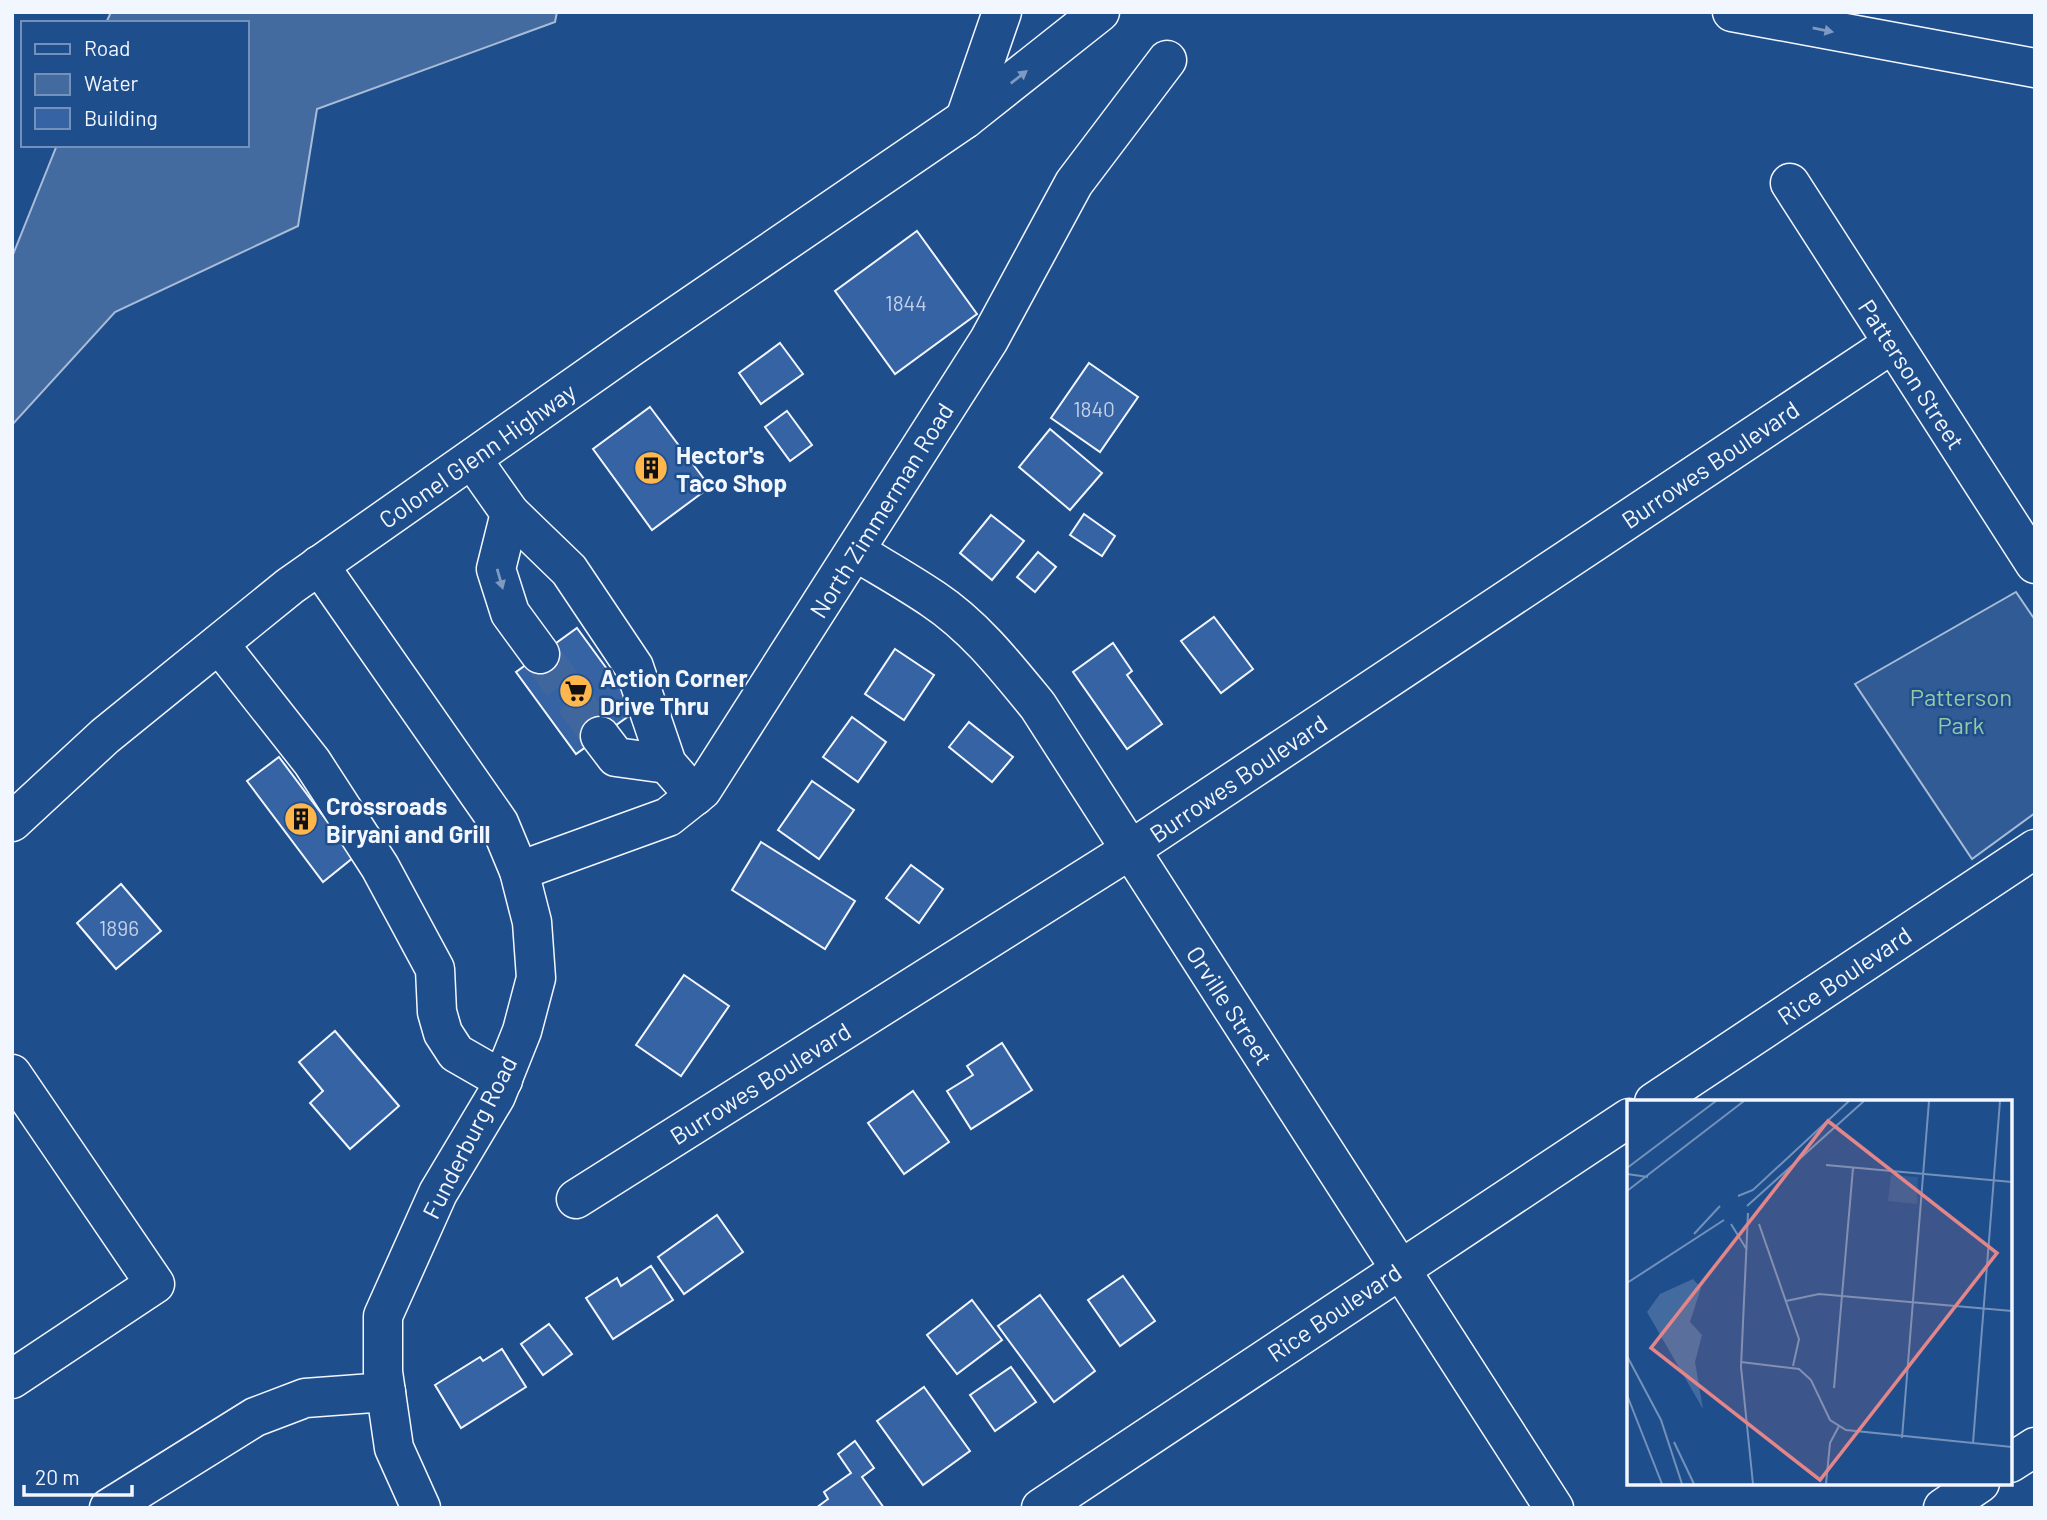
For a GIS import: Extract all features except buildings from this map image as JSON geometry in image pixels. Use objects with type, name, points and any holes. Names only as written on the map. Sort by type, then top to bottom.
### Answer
[{"type":"street","points":[[965,119],[1002,12]]},
{"type":"street","name":"Colonel Glenn Highway","points":[[12,822],[105,736],[319,565],[631,347],[965,119],[1100,12]]},
{"type":"street","points":[[1731,12],[2035,68]]},
{"type":"street","name":"North Zimmerman Road","points":[[519,871],[668,817],[702,790],[989,340],[1074,183],[1167,60]]},
{"type":"street","name":"Patterson Street","points":[[1790,183],[2035,564]]},
{"type":"street","name":"Burrowes Boulevard","points":[[576,1199],[1130,850],[1892,344]]},
{"type":"street","points":[[472,460],[510,513],[569,570],[634,667],[667,764],[695,796]]},
{"type":"street","points":[[510,513],[496,569],[510,613],[540,654]]},
{"type":"street","name":"Orville Street","points":[[855,551],[934,599],[996,654],[1038,706],[1554,1508]]},
{"type":"street","name":"Funderburg Road","points":[[319,565],[499,823],[519,871],[532,922],[536,978],[522,1031],[496,1096],[439,1193],[383,1316],[383,1372],[394,1448],[421,1508]]},
{"type":"street","points":[[219,644],[312,762],[380,867],[435,969],[437,1012],[443,1033],[456,1053],[503,1080]]},
{"type":"street","points":[[600,736],[616,757],[667,764]]},
{"type":"street","name":"Rice Boulevard","points":[[1657,1100],[2035,849]]},
{"type":"street","points":[[12,1074],[155,1284],[12,1379]]},
{"type":"street","name":"Rice Boulevard","points":[[1041,1508],[1627,1119]]},
{"type":"street","points":[[109,1508],[255,1417],[304,1398],[386,1392]]},
{"type":"street","points":[[2012,1462],[2035,1447]]},
{"type":"street","points":[[1943,1508],[1977,1485]]},
{"type":"shaded area","name":"Patterson Park","points":[[2016,592],[2035,620],[2035,813],[1972,859],[1855,684]]},
{"type":"water","points":[[111,12],[557,12],[555,22],[317,109],[298,226],[115,312],[12,425],[12,257],[56,147],[248,147],[248,21],[107,21]]},
{"type":"tunnel","points":[[540,654],[600,736]]},
{"type":"place","name":"Hector's Taco Shop","points":[[651,468]]},
{"type":"place","name":"Action Corner Drive Thru","points":[[576,691]]},
{"type":"place","name":"Crossroads Biryani and Grill","points":[[301,819]]}]
